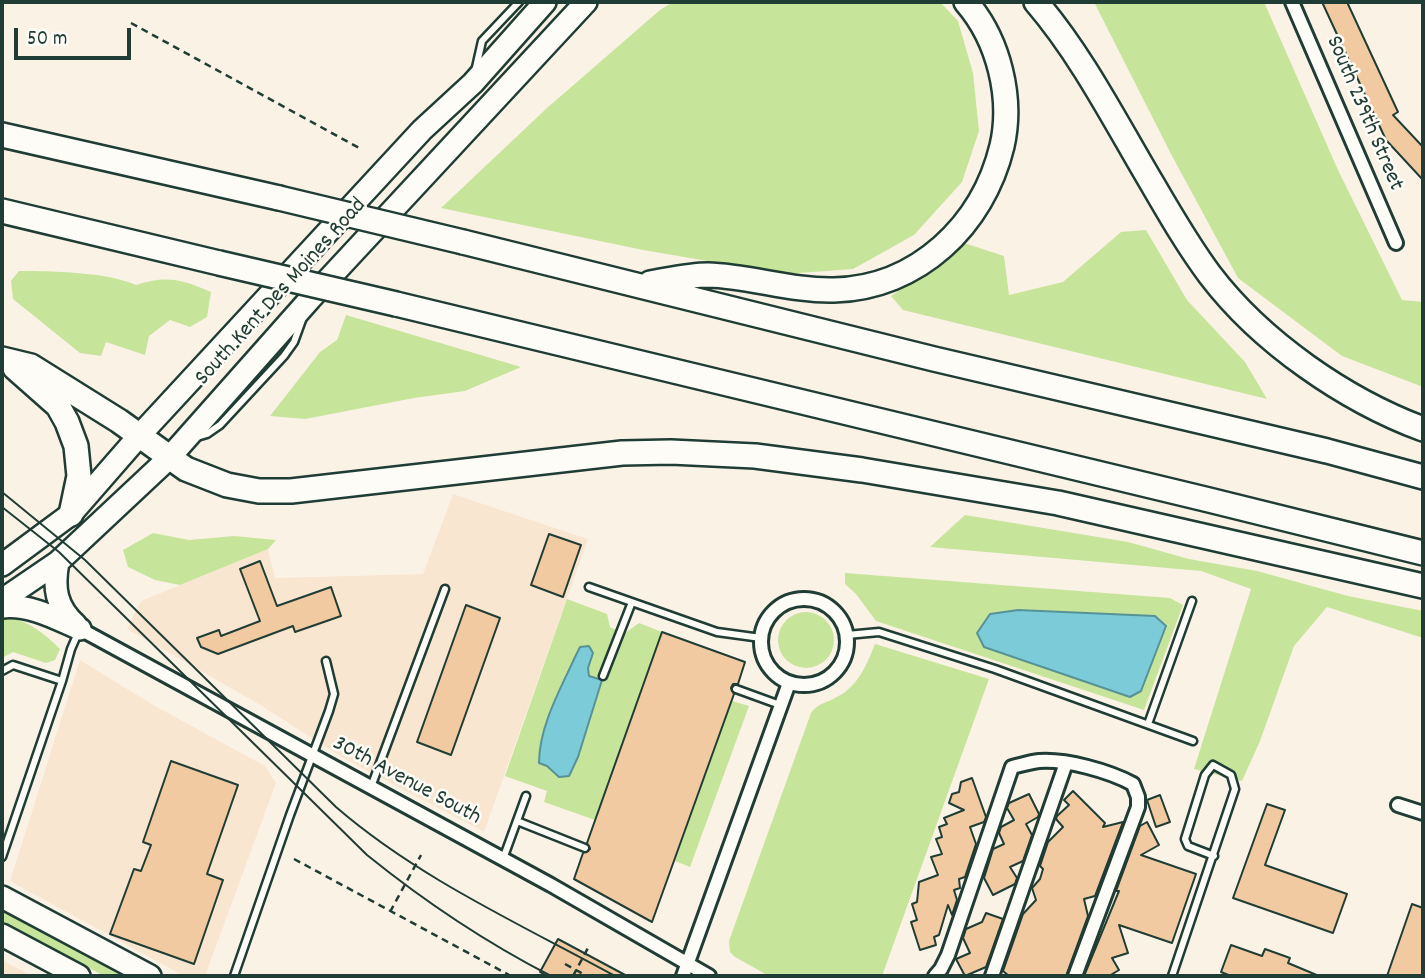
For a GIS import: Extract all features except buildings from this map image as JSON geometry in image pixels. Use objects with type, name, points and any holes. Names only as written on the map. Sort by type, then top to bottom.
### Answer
[{"type":"highway","points":[[636,285],[707,275],[807,289],[835,290],[886,281],[934,255],[957,234],[976,211],[988,190],[1003,139],[1006,114],[998,60],[988,36],[966,2]]},
{"type":"highway","points":[[1036,2],[1082,64],[1196,254],[1231,300],[1274,340],[1335,385],[1373,407],[1423,429]]},
{"type":"highway","points":[[2,135],[463,242],[934,359],[1314,448],[1423,477]]},
{"type":"highway","points":[[2,211],[1423,553]]},
{"type":"highway","points":[[4,360],[32,366],[186,469],[227,485],[270,491],[304,489],[622,453],[671,452],[755,456],[862,470],[1058,503],[1423,586]]},
{"type":"highway","points":[[4,360],[58,406],[67,422],[76,446],[79,476],[71,514]]},
{"type":"main road","name":"South Kent Des Moines Road","points":[[2,565],[71,514],[139,436],[422,130],[473,83],[545,2]]},
{"type":"main road","name":"South Kent Des Moines Road","points":[[2,600],[58,562],[169,458],[310,299],[586,2]]},
{"type":"main road","points":[[58,562],[56,593],[64,614],[80,629]]},
{"type":"main road","points":[[2,607],[33,609],[80,629]]},
{"type":"main road","points":[[2,897],[150,976]]},
{"type":"main road","points":[[2,935],[79,976]]},
{"type":"street","name":"South 239th Street","points":[[1292,2],[1396,243]]},
{"type":"street","points":[[808,598],[822,602],[835,611],[843,622],[847,635],[843,662],[835,673],[824,681],[811,685],[789,683],[772,672],[764,659],[761,638],[768,616],[793,599],[808,598]]},
{"type":"street","name":"30th Avenue South","points":[[80,629],[503,859],[685,970],[709,976]]},
{"type":"street","points":[[685,970],[789,683]]},
{"type":"street","points":[[935,976],[948,955],[1012,767],[1040,761],[1066,763],[1118,776],[1133,784],[1138,807],[1075,976]]},
{"type":"street","points":[[992,976],[1066,763]]},
{"type":"street","points":[[1398,805],[1423,813]]},
{"type":"lane","points":[[473,83],[482,41],[519,2]]},
{"type":"lane","points":[[589,587],[717,632],[761,638]]},
{"type":"lane","points":[[370,788],[445,589]]},
{"type":"lane","points":[[1148,724],[1192,601]]},
{"type":"lane","points":[[603,676],[632,602]]},
{"type":"lane","points":[[2,857],[80,629]]},
{"type":"lane","points":[[847,635],[878,632],[995,669],[1193,741]]},
{"type":"lane","points":[[234,976],[334,694],[326,661]]},
{"type":"lane","points":[[2,671],[13,664],[62,681]]},
{"type":"lane","points":[[736,689],[781,706]]},
{"type":"lane","points":[[1172,976],[1214,856],[1235,789],[1231,775],[1213,765],[1205,775],[1185,838],[1188,846],[1214,856]]},
{"type":"lane","points":[[503,859],[526,796]]},
{"type":"lane","points":[[517,821],[585,848]]},
{"type":"path","points":[[131,23],[361,149]]},
{"type":"path","points":[[390,912],[421,855]]},
{"type":"path","points":[[294,859],[511,976]]},
{"type":"path","points":[[573,976],[589,946]]},
{"type":"path","points":[[565,964],[590,976]]},
{"type":"shaded area","points":[[453,494],[588,539],[484,832],[345,759],[257,703],[127,629],[141,601],[268,549],[275,578],[423,574]]},
{"type":"shaded area","points":[[80,660],[155,706],[265,766],[276,783],[205,976],[184,976],[10,881]]},
{"type":"shaded area","points":[[2,960],[32,976],[2,976]]},
{"type":"green space","points":[[673,2],[940,2],[958,21],[973,73],[979,131],[962,182],[914,235],[853,269],[784,274],[643,250],[441,208],[547,108],[660,10]]},
{"type":"green space","points":[[1094,2],[1264,2],[1338,170],[1402,300],[1423,302],[1423,387],[1342,356],[1238,278]]},
{"type":"green space","points":[[1146,230],[1187,300],[1245,362],[1267,399],[903,310],[891,296],[914,281],[961,242],[1004,256],[1009,295],[1063,282],[1121,232]]},
{"type":"green space","points":[[19,271],[95,275],[136,285],[165,279],[182,281],[211,292],[207,317],[190,327],[170,320],[149,336],[145,355],[106,342],[101,356],[80,353],[13,299],[11,281]]},
{"type":"green space","points":[[346,315],[521,367],[465,391],[305,419],[270,416],[320,352],[337,340]]},
{"type":"green space","points":[[965,515],[1128,542],[1189,559],[1257,571],[1348,596],[1423,611],[1423,638],[1327,607],[1294,646],[1260,741],[1242,781],[1194,769],[1251,589],[1201,571],[930,547]]},
{"type":"green space","points":[[153,533],[189,540],[234,536],[276,540],[268,549],[180,585],[155,580],[128,567],[123,550]]},
{"type":"green space","points":[[845,573],[1170,598],[1183,605],[1144,710],[876,621],[845,584]]},
{"type":"green space","points":[[567,599],[607,614],[610,627],[624,634],[639,623],[662,632],[595,820],[544,802],[547,791],[505,776]]},
{"type":"green space","points":[[806,612],[817,614],[826,620],[832,629],[832,651],[826,660],[817,666],[806,668],[795,666],[786,660],[780,651],[778,640],[780,629],[786,620],[795,614]]},
{"type":"green space","points":[[9,617],[31,626],[54,643],[60,649],[55,660],[46,663],[13,652],[2,658],[2,619]]},
{"type":"green space","points":[[875,644],[989,679],[882,976],[769,976],[735,957],[730,952],[729,941],[811,713],[850,688],[864,668]]},
{"type":"green space","points":[[732,701],[749,706],[690,867],[675,861]]},
{"type":"green space","points":[[2,910],[123,976],[104,976],[2,921]]},
{"type":"water","points":[[1018,610],[1155,616],[1166,626],[1141,691],[1130,697],[984,647],[977,633],[990,614]]},
{"type":"water","points":[[589,646],[593,653],[588,668],[589,676],[602,680],[578,757],[569,776],[559,777],[547,766],[539,763],[543,735],[552,708],[580,647]]},
{"type":"tram line","points":[[2,492],[85,560],[336,807],[368,833],[471,899],[615,976]]},
{"type":"tram line","points":[[2,507],[59,552],[367,855],[456,920],[551,976]]}]
